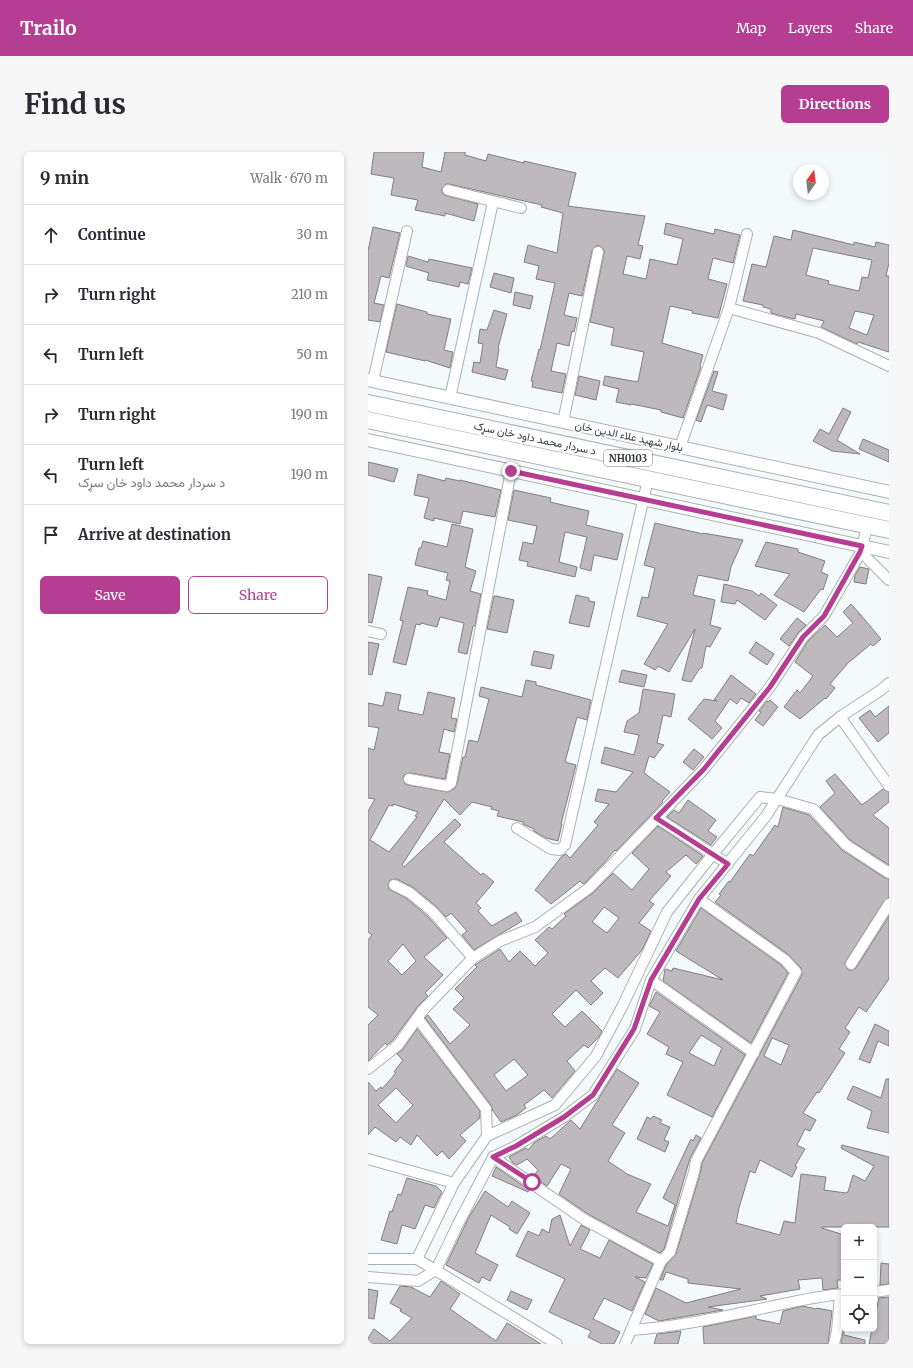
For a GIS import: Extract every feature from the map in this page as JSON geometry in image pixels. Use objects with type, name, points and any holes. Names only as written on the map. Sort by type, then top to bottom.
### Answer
[{"type":"highway","name":"د سردار محمد داود خان سړک","points":[[368,403],[889,513]]},
{"type":"highway","name":"د سردار محمد داود خان سړک","points":[[368,420],[889,530]]},
{"type":"street","points":[[448,190],[521,208]]},
{"type":"street","points":[[450,398],[492,202]]},
{"type":"street","points":[[371,381],[407,231]]},
{"type":"street","points":[[680,447],[729,308],[747,234]]},
{"type":"street","points":[[563,422],[598,252]]},
{"type":"street","points":[[729,308],[820,333],[889,366]]},
{"type":"street","name":"بلوار شهید علاء الدین خان","points":[[371,381],[889,492]]},
{"type":"street","points":[[368,440],[644,499],[861,549],[889,552]]},
{"type":"street","points":[[409,779],[446,786],[451,782],[511,471]]},
{"type":"street","points":[[517,828],[551,849],[560,850],[565,845],[648,479]]},
{"type":"street","points":[[368,1069],[398,1045],[423,1010],[473,958],[500,941],[535,927],[589,888],[704,769],[770,687],[803,637],[824,616],[861,549],[867,526]]},
{"type":"street","points":[[861,549],[889,580]]},
{"type":"street","points":[[368,631],[381,634]]},
{"type":"street","points":[[368,1277],[418,1281],[436,1270],[493,1157],[516,1146],[564,1117],[593,1095],[634,1029],[651,980],[699,899],[766,816],[818,735],[840,717],[889,683]]},
{"type":"street","points":[[840,717],[889,786]]},
{"type":"street","points":[[417,1259],[454,1183],[487,1136],[555,1105],[596,1056],[623,1005],[668,912],[760,797],[777,799],[814,810],[846,845],[889,873]]},
{"type":"street","points":[[656,818],[728,864]]},
{"type":"street","points":[[394,885],[410,893],[433,912],[473,958]]},
{"type":"street","points":[[625,1344],[661,1261],[670,1252],[696,1161],[796,972],[785,960],[699,899]]},
{"type":"street","points":[[851,964],[889,904]]},
{"type":"street","points":[[651,980],[754,1053]]},
{"type":"street","points":[[418,1019],[486,1109],[487,1136]]},
{"type":"street","points":[[493,1157],[585,1220],[661,1261]]},
{"type":"street","points":[[368,1159],[454,1183]]},
{"type":"street","points":[[368,1259],[417,1259],[557,1344]]},
{"type":"street","points":[[877,1292],[889,1290]]},
{"type":"street","points":[[631,1330],[663,1328],[694,1323],[806,1298],[841,1294]]},
{"type":"street","points":[[834,1344],[842,1296]]},
{"type":"building","points":[[374,152],[424,152],[422,167],[441,172],[445,152],[465,152],[465,155],[486,161],[488,154],[576,173],[568,206],[645,216],[638,245],[643,246],[640,259],[627,256],[623,274],[646,279],[650,259],[677,265],[683,239],[664,234],[666,223],[714,234],[715,229],[740,235],[733,263],[713,258],[708,279],[727,284],[718,318],[692,313],[693,311],[670,306],[662,343],[703,355],[701,367],[683,418],[661,412],[661,410],[616,402],[619,389],[603,385],[605,376],[638,382],[644,352],[611,345],[614,328],[590,322],[604,253],[604,250],[600,246],[596,246],[592,251],[582,296],[569,293],[564,315],[577,318],[574,332],[572,331],[569,346],[557,343],[551,371],[566,374],[562,393],[532,387],[533,381],[531,381],[539,349],[540,350],[555,283],[536,279],[539,266],[524,262],[528,245],[557,253],[563,213],[541,207],[542,205],[449,184],[446,184],[442,188],[444,195],[478,204],[474,221],[445,213],[445,216],[415,210],[418,200],[391,195],[394,178],[371,174]]},
{"type":"building","points":[[373,227],[400,233],[389,278],[381,276],[374,303],[384,305],[380,322],[368,320],[368,251]]},
{"type":"building","points":[[793,230],[854,245],[854,242],[875,247],[876,242],[889,245],[889,263],[886,276],[889,276],[889,352],[858,342],[857,344],[821,327],[824,321],[796,314],[795,319],[790,318],[771,313],[771,309],[763,307],[763,305],[743,301],[752,264],[766,267],[774,236],[791,240]],"holes":[[[813,248],[872,260],[868,278],[862,277],[859,291],[828,284],[829,281],[806,275]],[[855,311],[874,315],[867,335],[849,328]]]},
{"type":"building","points":[[408,256],[428,262],[429,259],[472,268],[468,284],[460,282],[459,287],[427,280],[429,273],[406,266]]},
{"type":"building","points":[[494,273],[514,278],[511,293],[490,287]]},
{"type":"building","points":[[515,292],[533,296],[530,309],[513,305]]},
{"type":"building","points":[[397,304],[427,312],[427,314],[451,319],[444,350],[453,352],[450,368],[425,360],[386,352]]},
{"type":"building","points":[[494,310],[507,314],[498,348],[496,367],[508,370],[505,380],[472,372],[474,362],[480,363],[483,344],[478,343],[480,329],[487,330]]},
{"type":"building","points":[[714,371],[718,372],[712,391],[727,395],[723,410],[707,405],[701,422],[696,420]]},
{"type":"building","points":[[579,376],[600,381],[596,400],[575,395]]},
{"type":"building","points":[[843,408],[851,412],[837,440],[860,454],[832,451],[813,441],[820,429],[829,434]]},
{"type":"building","points":[[863,439],[889,450],[889,462],[859,449]]},
{"type":"building","points":[[368,462],[398,469],[394,482],[368,475]]},
{"type":"building","points":[[418,474],[445,481],[446,478],[460,480],[501,490],[495,517],[463,511],[460,524],[434,518],[434,521],[424,518],[429,498],[414,495]]},
{"type":"building","points":[[514,490],[551,498],[550,502],[589,511],[586,525],[623,534],[617,560],[594,555],[591,571],[580,568],[587,537],[565,532],[559,562],[577,567],[575,577],[527,566],[528,562],[519,560],[523,542],[533,544],[537,526],[508,520]]},
{"type":"building","points":[[655,523],[703,534],[743,540],[731,567],[728,581],[698,575],[693,595],[715,600],[710,625],[721,628],[710,647],[706,646],[702,668],[700,668],[691,682],[682,680],[695,629],[669,672],[658,666],[655,670],[644,664],[668,624],[637,616],[642,597],[648,598],[655,568],[644,565]]},
{"type":"building","points":[[452,524],[473,529],[465,567],[476,571],[470,591],[481,594],[475,626],[473,626],[467,654],[458,652],[464,623],[440,617],[437,627],[421,623],[420,625],[416,624],[406,665],[393,662],[403,621],[400,620],[408,587],[428,591],[427,595],[446,600],[450,581],[446,580],[448,573],[415,565],[419,548],[421,548],[423,541],[447,547]]},
{"type":"building","points":[[766,542],[798,549],[798,552],[825,561],[821,572],[828,575],[823,590],[821,589],[804,612],[774,595],[790,574],[755,566]]},
{"type":"building","points":[[860,567],[869,569],[866,584],[854,582],[855,575]]},
{"type":"building","points":[[368,574],[382,577],[372,623],[368,622]]},
{"type":"building","points":[[724,584],[752,591],[759,596],[761,593],[777,605],[765,620],[737,600],[735,604],[721,602]]},
{"type":"building","points":[[576,595],[589,598],[589,601],[595,602],[589,627],[569,623]]},
{"type":"building","points":[[494,596],[514,600],[507,633],[487,629]]},
{"type":"building","points":[[851,604],[881,639],[873,646],[871,644],[848,663],[830,684],[835,688],[826,699],[825,698],[800,719],[784,707],[797,690],[800,693],[813,676],[795,662],[808,641],[825,625],[837,637],[853,623],[843,612]]},
{"type":"building","points":[[797,618],[806,625],[789,646],[780,639]]},
{"type":"building","points":[[368,642],[379,644],[372,675],[368,674]]},
{"type":"building","points":[[756,642],[774,654],[767,665],[749,653]]},
{"type":"building","points":[[534,651],[554,655],[551,669],[531,665]]},
{"type":"building","points":[[622,670],[647,675],[644,687],[619,682]]},
{"type":"building","points":[[731,675],[756,694],[749,703],[741,698],[737,704],[730,699],[715,721],[722,728],[712,739],[688,719],[704,699],[717,701],[714,700]]},
{"type":"building","points":[[526,680],[536,682],[536,685],[591,700],[587,720],[577,717],[565,762],[576,765],[558,841],[546,838],[534,831],[534,829],[523,824],[523,822],[497,816],[499,811],[491,809],[492,807],[472,802],[460,815],[444,799],[402,865],[404,867],[455,819],[461,825],[444,842],[481,875],[483,873],[494,882],[476,903],[481,908],[478,911],[492,926],[516,912],[522,921],[474,950],[462,935],[467,931],[451,913],[446,917],[437,907],[414,888],[397,879],[390,880],[388,885],[389,889],[406,898],[428,917],[447,938],[424,957],[443,975],[425,993],[428,996],[418,1006],[393,1040],[387,1045],[385,1043],[368,1061],[368,1025],[378,1015],[368,1007],[368,940],[372,935],[368,932],[368,811],[375,799],[368,798],[368,748],[374,750],[379,728],[368,726],[368,703],[383,706],[386,692],[401,695],[398,710],[423,715],[428,692],[455,698],[451,718],[457,719],[454,732],[444,729],[439,752],[450,754],[445,779],[410,773],[404,775],[403,778],[405,784],[408,785],[448,792],[455,788],[457,784],[463,757],[465,757],[469,740],[478,742],[489,699],[479,696],[481,687],[522,697]],"holes":[[[393,804],[418,812],[415,816],[417,817],[389,852],[370,840],[389,805],[393,806]],[[403,944],[416,961],[402,975],[388,961]]]},
{"type":"building","points":[[643,689],[675,694],[671,717],[663,715],[657,743],[664,745],[654,758],[649,756],[644,773],[670,792],[662,801],[663,802],[616,851],[615,850],[585,883],[583,884],[580,881],[551,904],[535,890],[562,856],[566,854],[570,858],[598,825],[594,822],[609,804],[595,801],[598,789],[616,792],[633,772],[601,763],[605,747],[634,755],[639,735],[624,732],[627,721],[639,713]]},
{"type":"building","points":[[770,700],[778,707],[763,726],[755,720],[761,712],[759,711],[767,701],[768,702]]},
{"type":"building","points":[[889,706],[889,733],[878,742],[859,718],[870,710],[875,717]]},
{"type":"building","points":[[694,749],[704,757],[693,770],[683,762]]},
{"type":"building","points":[[835,774],[862,805],[883,789],[889,792],[889,802],[873,815],[889,828],[889,865],[850,840],[820,807],[835,793],[826,781]]},
{"type":"building","points":[[688,800],[716,820],[708,831],[717,837],[711,845],[667,817],[674,810],[679,813]]},
{"type":"building","points":[[783,807],[809,815],[842,850],[885,878],[889,879],[889,898],[884,901],[845,964],[848,970],[856,968],[889,916],[889,979],[866,1012],[859,1007],[845,1028],[850,1032],[839,1049],[845,1053],[819,1093],[817,1092],[803,1113],[816,1120],[810,1131],[805,1129],[797,1145],[805,1149],[795,1166],[797,1167],[792,1177],[760,1160],[755,1173],[750,1171],[736,1223],[780,1235],[784,1221],[795,1223],[801,1174],[826,1177],[824,1190],[846,1193],[848,1192],[853,1175],[865,1181],[874,1166],[841,1148],[842,1145],[889,1157],[889,1227],[877,1227],[877,1224],[841,1224],[841,1227],[822,1227],[841,1234],[841,1280],[837,1280],[838,1288],[823,1290],[822,1278],[798,1280],[800,1289],[760,1296],[767,1299],[708,1307],[723,1310],[659,1321],[645,1314],[656,1288],[686,1303],[741,1289],[688,1283],[688,1279],[666,1272],[663,1280],[660,1280],[666,1265],[676,1254],[702,1163],[802,975],[801,968],[789,955],[715,902],[721,895],[719,894],[729,881],[730,882],[750,854],[753,856],[775,825],[778,827]],"holes":[[[772,1038],[789,1045],[781,1065],[764,1056]]]},
{"type":"building","points":[[658,826],[703,856],[696,864],[686,855],[666,872],[671,876],[649,901],[654,904],[639,923],[651,931],[642,950],[618,978],[605,968],[591,981],[603,993],[591,1005],[576,990],[552,1014],[565,1027],[582,1011],[602,1031],[599,1037],[588,1048],[584,1045],[567,1061],[575,1071],[552,1098],[544,1090],[524,1105],[526,1108],[517,1115],[501,1122],[493,1111],[491,1105],[425,1018],[428,1015],[450,1044],[470,1025],[453,1009],[464,998],[455,989],[477,967],[475,965],[500,949],[509,962],[520,951],[535,966],[548,953],[535,940],[549,927],[552,929],[566,916],[564,914],[593,893],[613,873],[632,890],[649,869],[632,853]],"holes":[[[604,907],[619,918],[607,933],[592,922]],[[514,1059],[528,1075],[506,1091],[494,1075]]]},
{"type":"building","points":[[701,908],[781,965],[788,973],[751,1043],[663,981],[665,969],[672,971],[673,968],[723,980],[676,951]]},
{"type":"building","points":[[656,992],[745,1055],[712,1117],[667,1095],[683,1062],[666,1054],[669,1047],[647,1034],[660,1012],[649,1006]],"holes":[[[701,1035],[722,1048],[714,1066],[689,1053]]]},
{"type":"building","points":[[875,1024],[889,1031],[889,1046],[878,1041],[870,1063],[859,1059]]},
{"type":"building","points":[[417,1029],[480,1111],[480,1118],[460,1135],[466,1141],[449,1159],[442,1151],[437,1156],[417,1135],[411,1145],[400,1137],[396,1142],[375,1127],[368,1135],[368,1082],[376,1091],[381,1087],[382,1089],[396,1073],[394,1072],[403,1060],[397,1054],[403,1049]],"holes":[[[396,1088],[413,1105],[396,1123],[378,1105]]]},
{"type":"building","points":[[617,1069],[639,1083],[612,1125],[625,1133],[608,1161],[627,1174],[651,1184],[636,1212],[668,1226],[675,1205],[663,1198],[691,1139],[693,1141],[696,1135],[701,1138],[690,1158],[664,1249],[660,1253],[588,1214],[559,1194],[571,1169],[561,1164],[547,1186],[533,1177],[538,1170],[527,1159],[517,1165],[513,1163],[509,1157],[526,1148],[528,1150],[535,1142],[546,1136],[550,1139],[571,1120],[580,1129]]},
{"type":"building","points":[[886,1079],[889,1079],[889,1133],[867,1128],[872,1111],[847,1099],[853,1086],[881,1098]]},
{"type":"building","points":[[653,1116],[662,1120],[660,1123],[670,1127],[664,1140],[669,1142],[665,1152],[637,1139],[647,1117],[651,1119]]},
{"type":"building","points":[[496,1167],[529,1190],[528,1192],[492,1176]]},
{"type":"building","points":[[407,1178],[436,1186],[442,1192],[434,1208],[425,1205],[415,1229],[402,1225],[397,1244],[381,1240],[390,1211],[392,1212],[398,1194],[401,1195]]},
{"type":"building","points":[[485,1191],[508,1207],[512,1201],[530,1213],[517,1234],[509,1229],[510,1227],[491,1215],[475,1253],[498,1265],[490,1281],[482,1277],[479,1283],[446,1265],[469,1217]]},
{"type":"building","points":[[560,1215],[570,1246],[581,1225],[590,1230],[580,1249],[600,1258],[609,1240],[653,1264],[646,1278],[635,1277],[645,1282],[632,1311],[604,1298],[593,1319],[620,1332],[614,1344],[602,1344],[588,1337],[591,1331],[549,1312],[565,1279],[516,1256],[528,1231],[539,1236],[542,1229],[549,1233],[552,1219]]},
{"type":"building","points":[[881,1263],[889,1264],[889,1284],[880,1285]]},
{"type":"building","points":[[441,1281],[460,1294],[450,1309],[496,1341],[507,1323],[541,1344],[368,1344],[368,1338],[374,1329],[390,1341],[412,1318],[400,1311],[401,1309],[390,1303],[400,1286],[411,1287],[430,1297]]},
{"type":"building","points":[[368,1289],[378,1291],[374,1319],[368,1318]]},
{"type":"building","points":[[511,1291],[532,1300],[527,1310],[507,1300]]},
{"type":"building","points":[[889,1297],[889,1344],[869,1344],[871,1332],[877,1332],[877,1307],[879,1298]]},
{"type":"building","points":[[803,1306],[832,1311],[828,1344],[704,1344],[703,1327],[756,1316],[756,1319],[780,1324],[783,1311]]},
{"type":"building","points":[[681,1331],[678,1344],[654,1344],[657,1334]]},
{"type":"building","points":[[843,1332],[844,1335],[865,1340],[865,1344],[841,1344]]},
{"type":"route","points":[[511,471],[862,546],[824,616],[803,637],[770,687],[704,769],[656,818],[728,864],[699,899],[651,980],[634,1029],[593,1095],[564,1117],[516,1146],[493,1157],[532,1182]]}]
